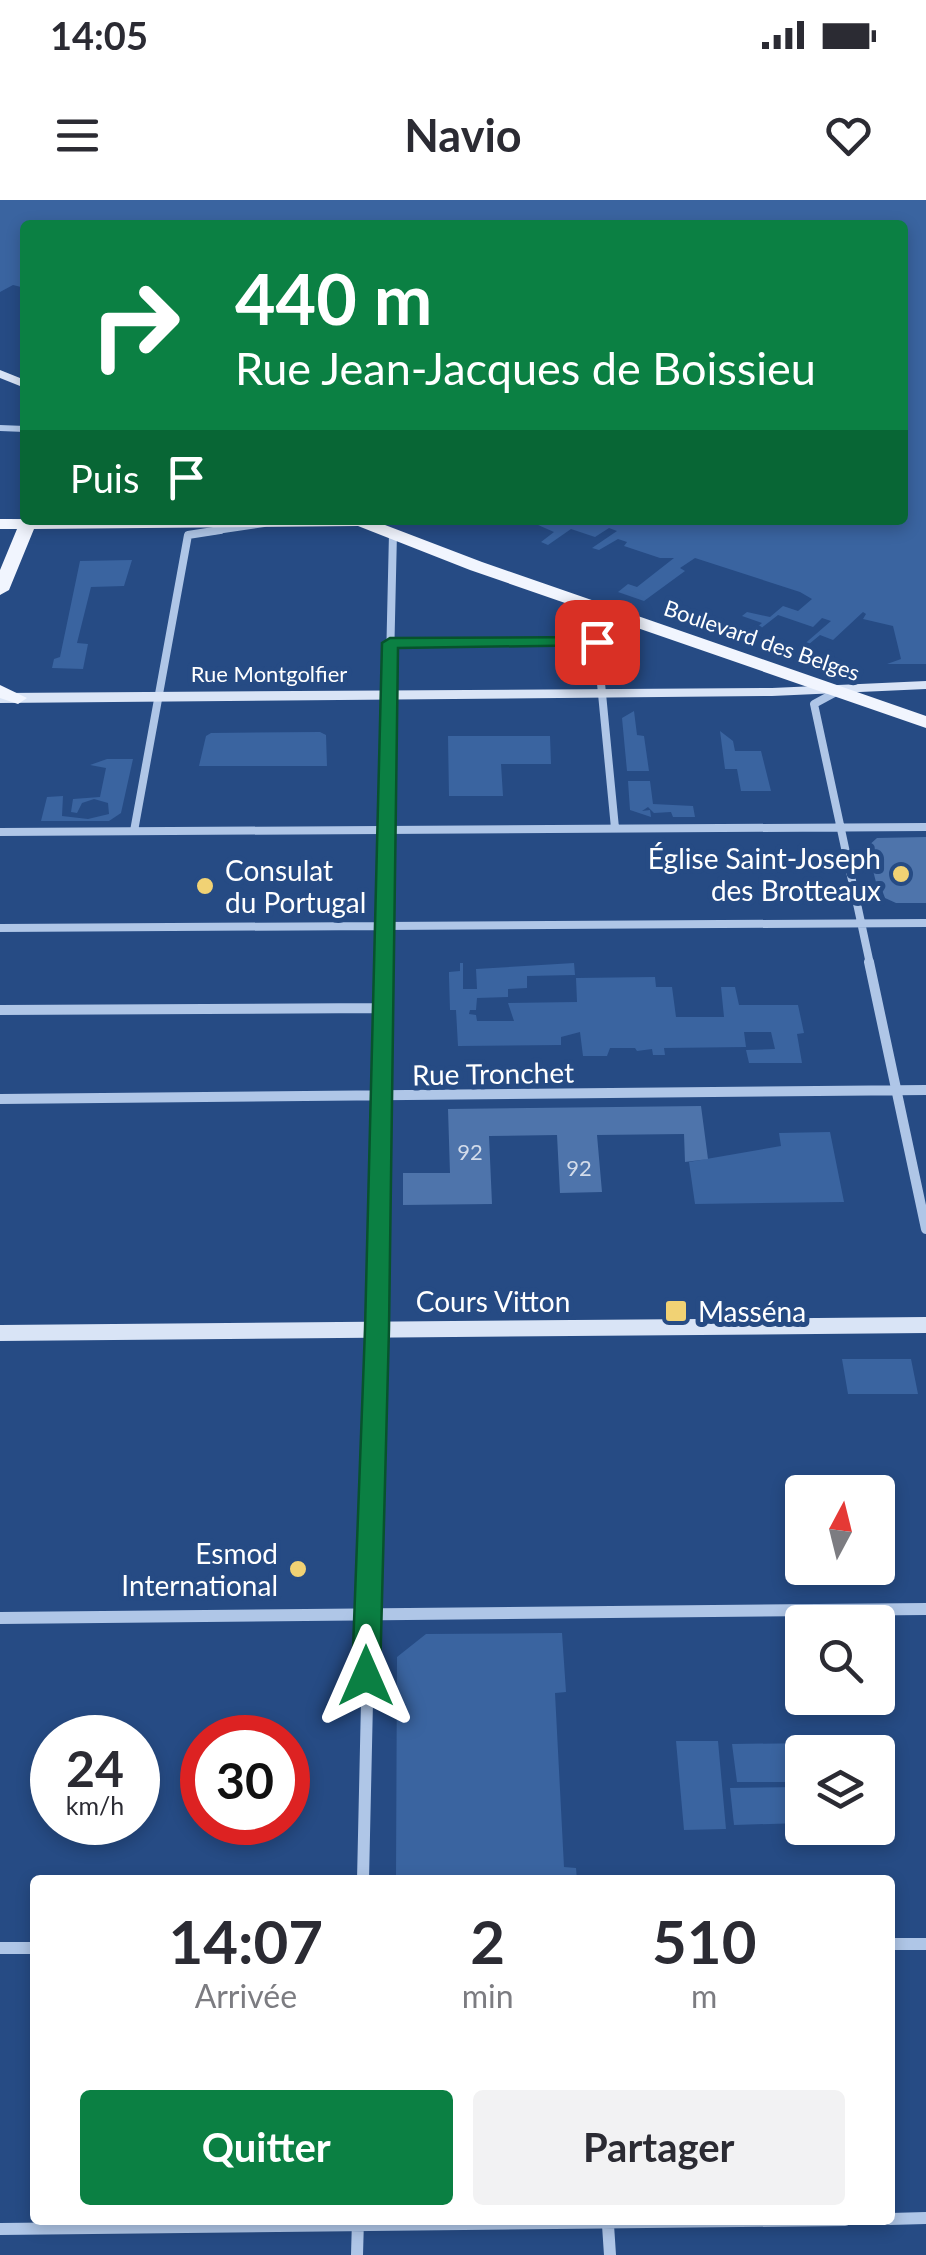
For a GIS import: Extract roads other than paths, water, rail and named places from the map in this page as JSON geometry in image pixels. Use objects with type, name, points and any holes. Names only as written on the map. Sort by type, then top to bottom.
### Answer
[{"type":"main road","points":[[0,590],[6,572],[19,555],[24,525]]},
{"type":"main road","name":"Boulevard des Belges","points":[[372,525],[926,722]]},
{"type":"main road","points":[[0,552],[6,572]]},
{"type":"main road","name":"Rue Montgolfier","points":[[6,695],[602,694],[838,691],[926,685]]},
{"type":"main road","name":"Cours Vitton","points":[[0,1333],[926,1325]]},
{"type":"street","points":[[134,831],[188,535],[254,525]]},
{"type":"street","points":[[363,1875],[393,533]]},
{"type":"street","points":[[602,608],[597,642],[615,828]]},
{"type":"street","points":[[390,643],[597,642]]},
{"type":"street","points":[[838,691],[814,704],[926,1229]]},
{"type":"street","points":[[0,832],[926,827]]},
{"type":"street","points":[[0,928],[926,923]]},
{"type":"street","points":[[0,1010],[382,1008]]},
{"type":"street","name":"Rue Tronchet","points":[[0,1099],[926,1090]]},
{"type":"street","points":[[0,1618],[926,1609]]},
{"type":"street","points":[[895,1944],[926,1944]]},
{"type":"street","points":[[0,1948],[30,1948]]},
{"type":"street","points":[[895,2219],[926,2218]]},
{"type":"street","points":[[0,2229],[205,2225]]},
{"type":"street","points":[[357,2255],[358,2225]]},
{"type":"street","points":[[608,2225],[610,2255]]},
{"type":"place","name":"Église Saint-Joseph des Brotteaux","points":[[901,874]]},
{"type":"place","name":"Consulat du Portugal","points":[[205,886]]},
{"type":"place","name":"Masséna","points":[[676,1311]]},
{"type":"place","name":"Esmod International","points":[[298,1569]]}]
